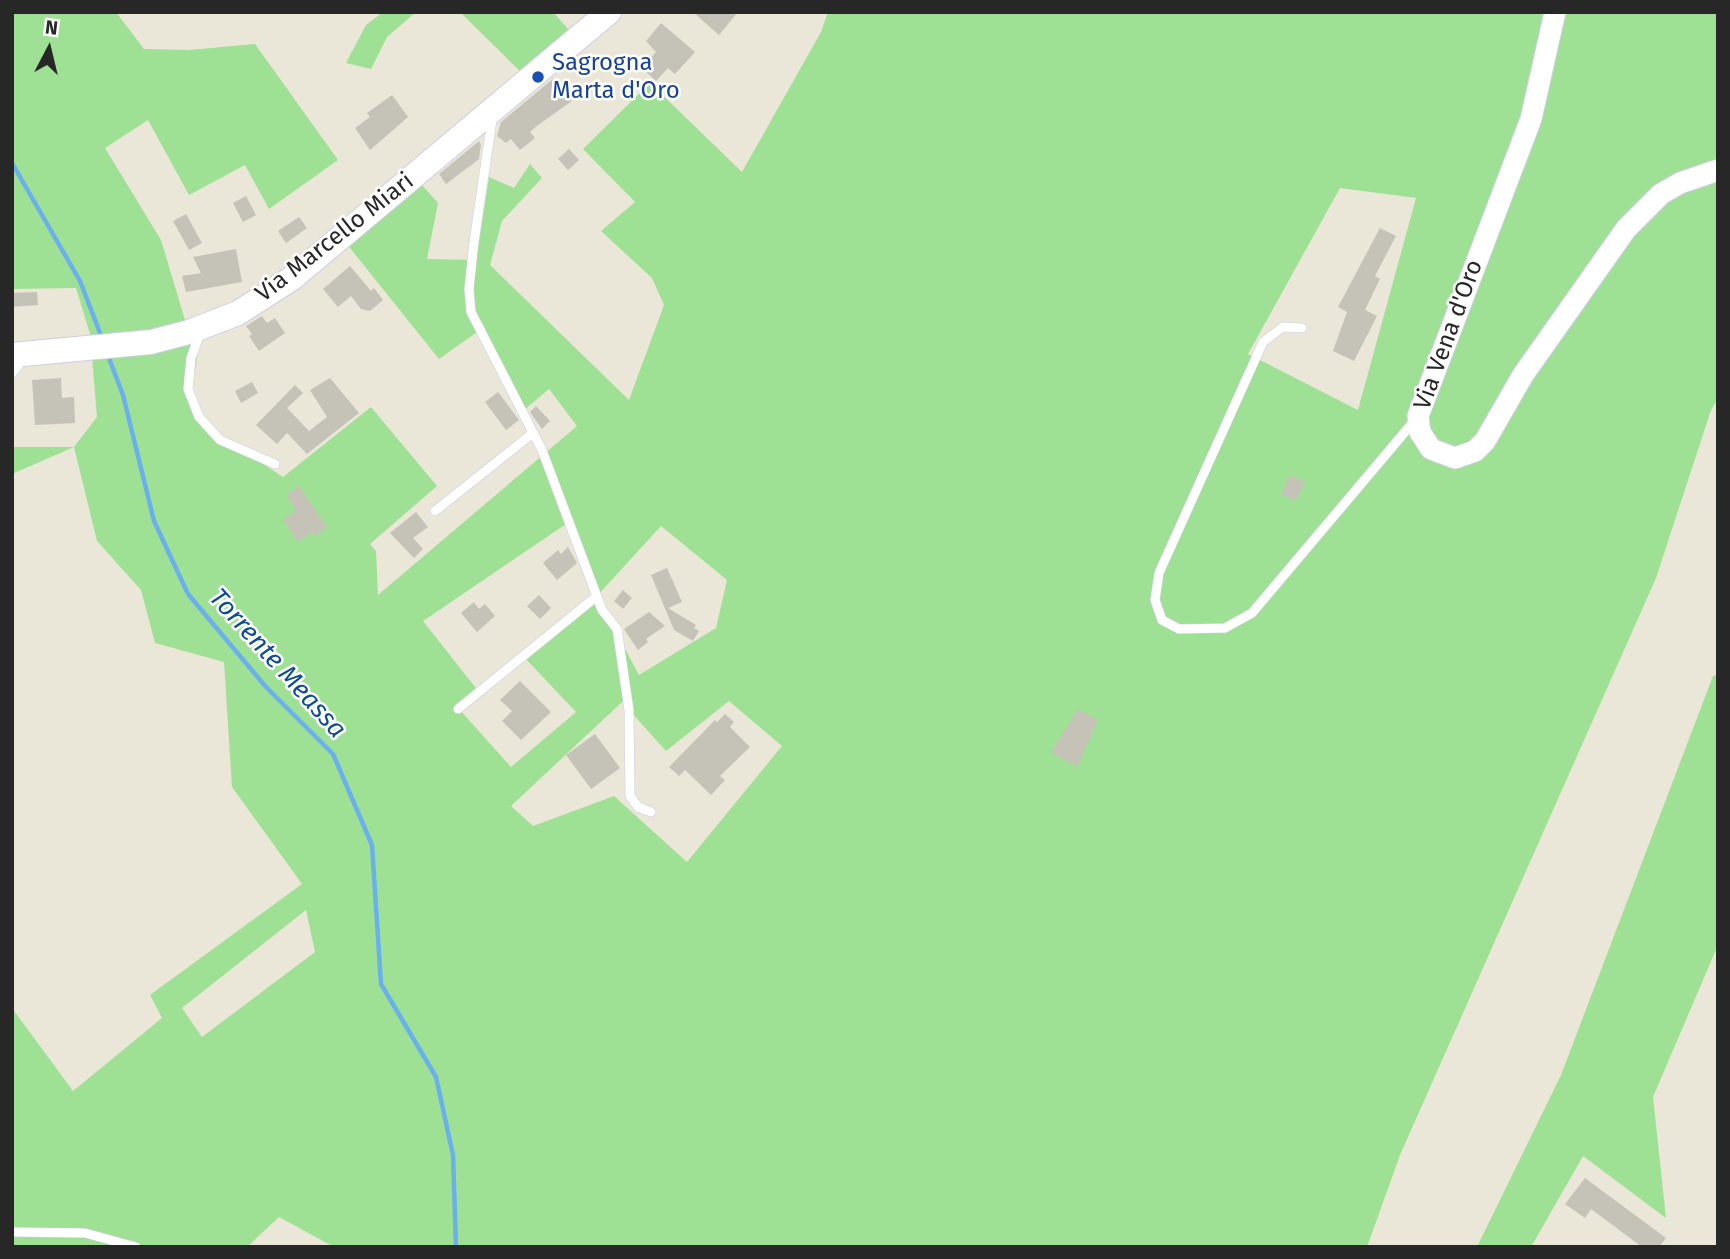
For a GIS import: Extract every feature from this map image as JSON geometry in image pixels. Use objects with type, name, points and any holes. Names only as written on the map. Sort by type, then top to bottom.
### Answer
[{"type":"main road","name":"Via Marcello Miari","points":[[15,361],[124,346],[202,328],[238,313],[291,279],[609,12]]},
{"type":"street","name":"Via Vena d'Oro","points":[[1555,12],[1531,119],[1418,416],[1420,432],[1431,449],[1455,458],[1475,451],[1485,441],[1531,364],[1626,229],[1661,194],[1680,183],[1718,170]]},
{"type":"lane","points":[[498,105],[488,129],[484,188],[469,289],[471,312],[533,433],[562,496],[602,610],[617,629],[622,652],[632,751],[630,796],[638,807],[651,812]]},
{"type":"lane","points":[[1303,328],[1283,327],[1263,342],[1159,573],[1154,600],[1162,620],[1179,629],[1225,628],[1252,613],[1418,416]]},
{"type":"lane","points":[[202,328],[191,358],[188,389],[199,417],[220,440],[275,464]]},
{"type":"lane","points":[[435,511],[533,433]]},
{"type":"lane","points":[[458,709],[597,596]]},
{"type":"lane","points":[[12,1232],[85,1233],[136,1247]]},
{"type":"green space","points":[[12,12],[116,12],[144,49],[189,50],[255,44],[338,160],[269,209],[245,165],[189,195],[148,120],[105,148],[161,240],[185,320],[203,321],[192,388],[202,415],[221,436],[283,477],[371,407],[437,486],[370,544],[376,551],[378,595],[577,426],[549,389],[523,411],[480,330],[439,359],[342,238],[414,176],[438,203],[427,259],[476,260],[489,177],[514,188],[530,164],[542,178],[502,221],[490,265],[629,400],[664,305],[652,278],[601,231],[635,202],[583,149],[650,83],[742,172],[821,32],[828,12],[1718,12],[1718,399],[1711,410],[1656,578],[1400,1155],[1367,1247],[334,1247],[279,1217],[247,1247],[12,1247],[12,1008],[73,1091],[162,1018],[150,995],[302,884],[232,787],[224,662],[155,643],[141,590],[97,541],[74,447],[97,417],[90,334],[76,288],[12,289]],"holes":[[[1340,188],[1416,198],[1358,410],[1248,354]],[[569,522],[596,596],[523,656],[576,712],[511,767],[459,709],[479,692],[423,621]],[[661,526],[727,580],[716,628],[639,675],[597,596]],[[729,701],[782,746],[687,862],[614,796],[533,826],[511,806],[622,702],[666,751]],[[306,910],[315,952],[202,1037],[182,1008]]]},
{"type":"green space","points":[[383,12],[416,12],[387,37],[371,69],[346,63],[366,25]]},
{"type":"green space","points":[[460,12],[553,12],[577,39],[525,76]]},
{"type":"green space","points":[[12,447],[74,447],[12,474]]},
{"type":"green space","points":[[1718,675],[1718,945],[1653,1097],[1666,1218],[1583,1156],[1531,1247],[1477,1247],[1561,1075],[1713,676]]},
{"type":"building","points":[[693,12],[738,12],[719,35]]},
{"type":"building","points":[[661,23],[695,52],[675,74],[668,68],[656,81],[642,68],[656,52],[646,41]]},
{"type":"building","points":[[554,78],[572,101],[530,132],[535,138],[520,150],[511,139],[506,143],[497,136],[501,122]]},
{"type":"building","points":[[392,95],[408,117],[370,150],[355,128],[370,117],[367,113]]},
{"type":"building","points":[[479,141],[479,159],[446,184],[439,174]]},
{"type":"building","points":[[569,149],[579,160],[568,170],[558,159]]},
{"type":"building","points":[[246,196],[256,215],[243,222],[233,203]]},
{"type":"building","points":[[186,214],[202,243],[189,250],[173,221]]},
{"type":"building","points":[[299,217],[307,228],[286,243],[278,231]]},
{"type":"building","points":[[1380,228],[1396,236],[1375,276],[1380,279],[1365,310],[1377,316],[1354,361],[1333,351],[1347,312],[1338,307]]},
{"type":"building","points":[[236,249],[242,282],[186,292],[182,276],[201,273],[193,257]]},
{"type":"building","points":[[350,266],[371,291],[374,288],[383,300],[370,311],[361,309],[351,296],[338,307],[323,289]]},
{"type":"building","points":[[37,292],[38,305],[12,307],[12,293]]},
{"type":"building","points":[[262,316],[267,323],[275,318],[285,333],[259,351],[246,326]]},
{"type":"building","points":[[61,378],[62,398],[74,397],[75,423],[35,425],[32,380]]},
{"type":"building","points":[[330,378],[359,413],[307,454],[287,433],[277,444],[256,425],[295,385],[303,393],[287,408],[309,431],[327,417],[310,390]]},
{"type":"building","points":[[252,382],[258,393],[241,403],[235,391]]},
{"type":"building","points":[[498,392],[519,420],[506,430],[485,402]]},
{"type":"building","points":[[536,406],[550,421],[542,429],[530,412]]},
{"type":"building","points":[[1290,475],[1305,482],[1295,501],[1281,494]]},
{"type":"building","points":[[299,486],[327,527],[315,536],[312,532],[298,542],[283,520],[296,510],[286,495]]},
{"type":"building","points":[[416,512],[428,527],[413,538],[423,549],[414,558],[390,533]]},
{"type":"building","points":[[568,547],[577,563],[557,580],[543,563],[558,550],[561,554]]},
{"type":"building","points":[[667,568],[682,602],[668,608],[696,625],[694,628],[699,631],[693,641],[674,630],[651,575]]},
{"type":"building","points":[[623,590],[632,598],[623,609],[614,601]]},
{"type":"building","points":[[539,595],[551,608],[540,619],[527,606]]},
{"type":"building","points":[[474,602],[479,609],[485,604],[495,616],[477,632],[461,613]]},
{"type":"building","points":[[649,612],[665,626],[646,639],[648,642],[638,650],[624,629]]},
{"type":"building","points":[[520,681],[551,712],[521,740],[502,721],[512,711],[500,700]]},
{"type":"building","points":[[1078,709],[1098,720],[1077,767],[1051,752]]},
{"type":"building","points":[[725,714],[734,722],[730,727],[750,747],[720,776],[725,780],[711,795],[685,770],[679,776],[669,767],[715,720],[717,722]]},
{"type":"building","points":[[595,734],[620,768],[591,789],[566,755]]},
{"type":"building","points":[[1585,1178],[1666,1238],[1659,1247],[1642,1247],[1591,1209],[1585,1218],[1565,1204]]},
{"type":"waterway","name":"Torrente Meassa","points":[[12,163],[80,281],[102,338]]},
{"type":"waterway","name":"Torrente Meassa","points":[[107,353],[123,395],[154,521],[188,594],[266,687],[333,754],[372,845],[381,984],[436,1077],[453,1155],[456,1247]]},
{"type":"place","name":"Sagrogna Marta d'Oro","points":[[538,77]]}]
